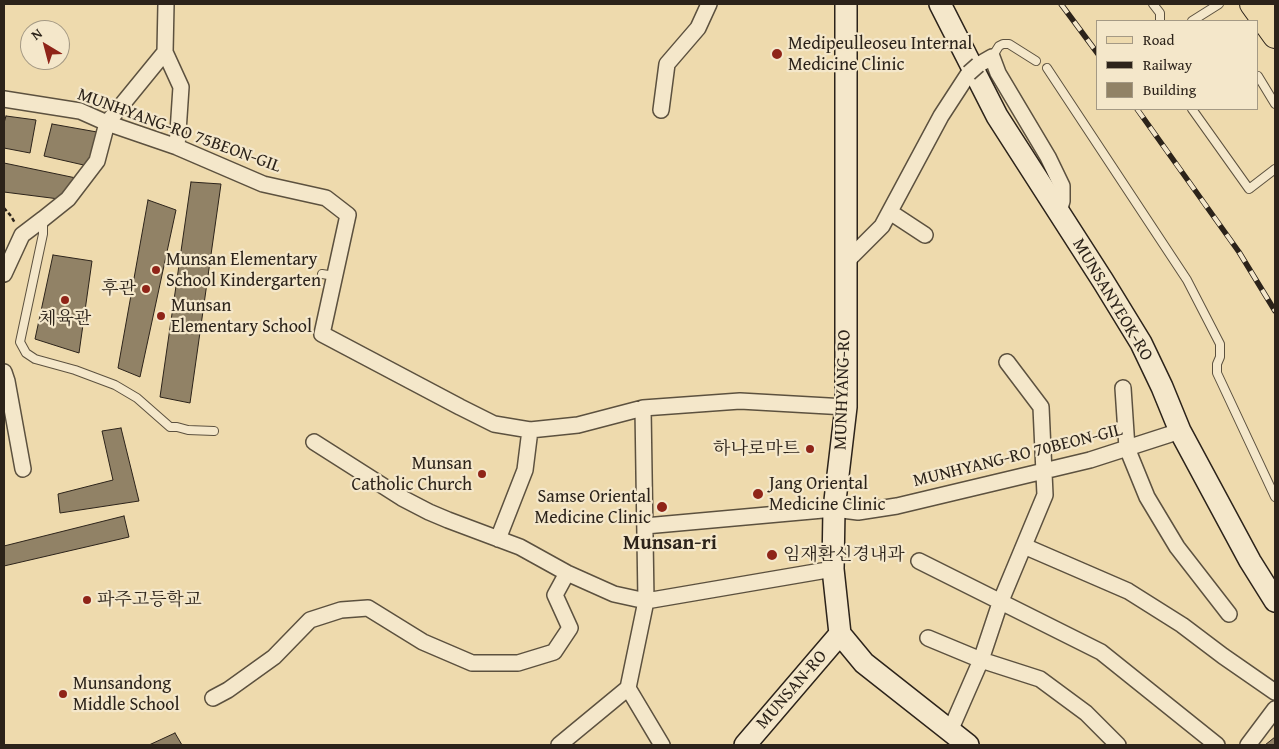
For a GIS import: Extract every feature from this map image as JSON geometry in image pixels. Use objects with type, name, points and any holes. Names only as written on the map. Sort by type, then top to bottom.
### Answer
[{"type":"main road","points":[[1252,4],[1275,36]]},
{"type":"street","points":[[166,4],[165,52],[181,87],[177,147]]},
{"type":"street","points":[[661,110],[667,64],[698,28],[709,4]]},
{"type":"street","name":"MUNHYANG-RO","points":[[840,634],[833,569],[834,509],[846,407],[846,4]]},
{"type":"street","name":"MUNSANYEOK-RO","points":[[940,4],[997,116],[1141,343],[1180,431],[1220,507],[1272,591]]},
{"type":"street","points":[[4,274],[22,234],[68,199],[97,161],[106,122],[165,52]]},
{"type":"street","points":[[846,262],[882,226],[941,116],[974,69],[992,57],[998,74],[1048,157],[1062,186],[1062,201],[1059,212]]},
{"type":"street","name":"MUNHYANG-RO 75BEON-GIL","points":[[4,99],[80,111],[177,147],[262,184],[326,198],[348,215],[328,275],[322,334],[494,424],[530,430],[578,425],[643,408],[740,401],[846,407]]},
{"type":"street","points":[[890,212],[925,235]]},
{"type":"street","points":[[950,731],[981,660],[1000,603],[1045,495],[1041,407],[1006,362]]},
{"type":"street","points":[[4,372],[23,469]]},
{"type":"street","points":[[1123,388],[1127,448],[1147,497],[1177,547],[1230,614]]},
{"type":"street","points":[[559,745],[628,688],[646,601],[643,408]]},
{"type":"street","points":[[498,539],[525,470],[530,430]]},
{"type":"street","name":"MUNHYANG-RO 70BEON-GIL","points":[[645,526],[834,509],[858,512],[897,506],[1090,460],[1180,431]]},
{"type":"street","points":[[314,442],[402,498],[448,520],[520,547],[567,573],[614,594],[646,601],[833,569]]},
{"type":"street","points":[[1024,546],[1128,591],[1182,626],[1275,692]]},
{"type":"street","points":[[919,561],[1101,652],[1217,745]]},
{"type":"street","points":[[214,698],[274,657],[310,620],[341,610],[368,608],[423,642],[472,663],[518,662],[554,652],[570,628],[555,595],[567,573]]},
{"type":"street","points":[[840,634],[864,663],[968,745]]},
{"type":"street","name":"MUNSAN-RO","points":[[745,745],[840,634]]},
{"type":"street","points":[[928,638],[981,660],[1040,679],[1086,713],[1118,745]]},
{"type":"street","points":[[628,688],[662,745]]},
{"type":"street","points":[[1248,745],[1275,709]]},
{"type":"lane","points":[[1153,4],[1160,12],[1160,20]]},
{"type":"lane","points":[[1194,20],[1219,4]]},
{"type":"lane","points":[[992,57],[999,46],[1009,44],[1036,61]]},
{"type":"lane","points":[[1047,68],[1187,280],[1220,344],[1217,373],[1275,498]]},
{"type":"lane","points":[[1259,78],[1275,104]]},
{"type":"lane","points":[[1193,110],[1249,189],[1275,169]]},
{"type":"lane","points":[[44,219],[43,234],[20,342],[26,353],[35,359],[74,370],[115,385],[137,398],[170,427],[214,431]]},
{"type":"path","points":[[4,208],[22,234]]},
{"type":"building","points":[[6,116],[36,120],[30,153],[4,148],[4,123]]},
{"type":"building","points":[[52,124],[97,132],[88,166],[44,156]]},
{"type":"building","points":[[4,163],[76,178],[59,199],[4,192]]},
{"type":"building","points":[[191,182],[221,184],[190,403],[160,397]]},
{"type":"building","name":"후관","points":[[148,200],[176,210],[140,377],[118,368]]},
{"type":"building","name":"체육관","points":[[53,255],[92,261],[79,353],[35,339]]},
{"type":"building","points":[[121,428],[139,501],[60,513],[58,494],[113,480],[102,431]]},
{"type":"building","points":[[124,516],[129,537],[4,566],[4,546]]},
{"type":"building","points":[[175,733],[182,745],[149,745]]},
{"type":"building","points":[[1275,737],[1275,745],[1265,745]]},
{"type":"railway","points":[[1061,4],[1096,51]]},
{"type":"railway","points":[[1138,110],[1239,252],[1275,311]]},
{"type":"place","name":"Medipeulleoseu Internal Medicine Clinic","points":[[777,54]]},
{"type":"place","name":"Munsan Elementary School Kindergarten","points":[[156,270]]},
{"type":"place","name":"후관","points":[[146,289]]},
{"type":"place","name":"체육관","points":[[65,300]]},
{"type":"place","name":"Munsan Elementary School","points":[[161,316]]},
{"type":"place","name":"하나로마트","points":[[810,449]]},
{"type":"place","name":"Munsan Catholic Church","points":[[482,474]]},
{"type":"place","name":"Jang Oriental Medicine Clinic","points":[[758,494]]},
{"type":"place","name":"Samse Oriental Medicine Clinic","points":[[662,507]]},
{"type":"place","name":"임재환신경내과","points":[[772,555]]},
{"type":"place","name":"파주고등학교","points":[[87,600]]},
{"type":"place","name":"Munsandong Middle School","points":[[63,694]]},
{"type":"district","name":"Munsan-ri","points":[[670,544]]}]
